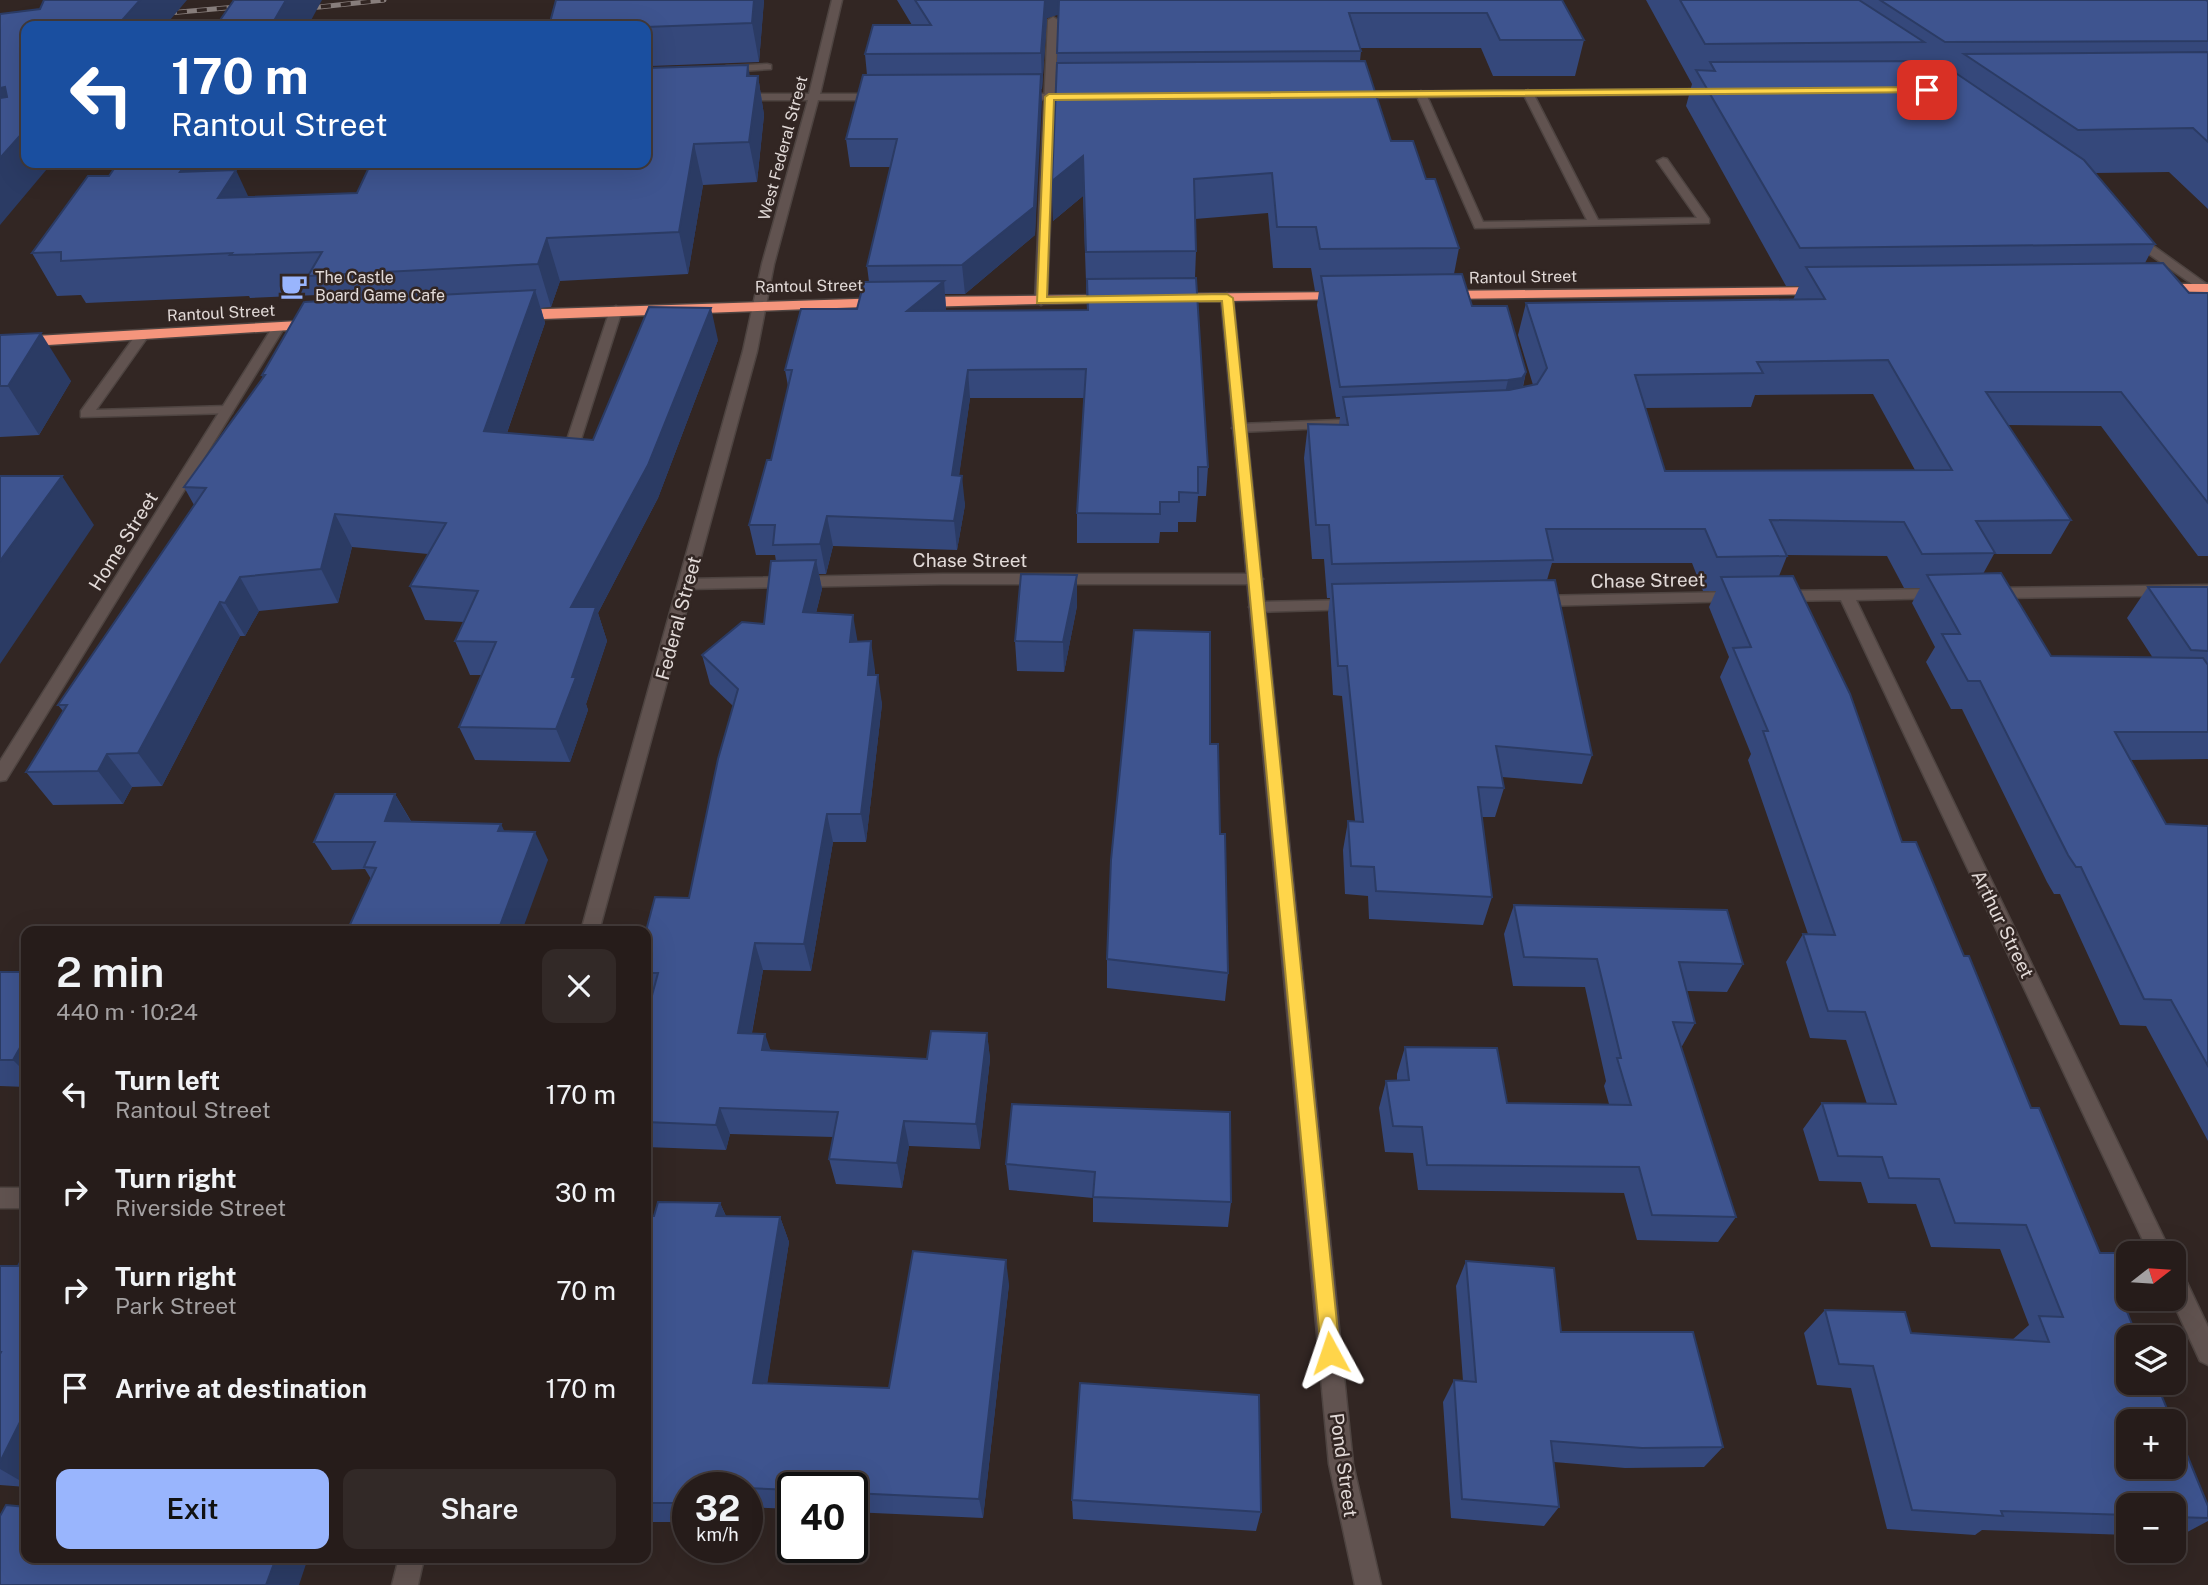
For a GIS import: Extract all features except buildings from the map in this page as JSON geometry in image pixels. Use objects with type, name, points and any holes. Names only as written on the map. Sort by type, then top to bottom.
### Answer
[{"type":"highway","points":[[2141,288],[2207,289]]},
{"type":"highway","name":"Rantoul Street","points":[[1430,295],[1498,300],[1847,291]]},
{"type":"highway","points":[[1161,299],[1363,296]]},
{"type":"highway","name":"Rantoul Street","points":[[505,315],[760,304],[1134,299]]},
{"type":"highway","name":"Rantoul Street","points":[[0,344],[331,325]]},
{"type":"street","name":"West Federal Street","points":[[760,304],[837,0]]},
{"type":"street","points":[[1041,301],[1049,97],[1057,18]]},
{"type":"street","points":[[715,69],[767,67]]},
{"type":"street","points":[[1338,95],[1721,92]]},
{"type":"street","points":[[1528,93],[1594,223]]},
{"type":"street","points":[[1420,94],[1479,226],[1705,220],[1663,161]]},
{"type":"street","points":[[726,98],[886,97]]},
{"type":"street","points":[[1009,97],[1091,97]]},
{"type":"street","points":[[2123,230],[2207,289]]},
{"type":"street","name":"Pond Street","points":[[1227,298],[1341,1464],[1368,1585]]},
{"type":"street","name":"Federal Street","points":[[591,926],[687,584],[760,304]]},
{"type":"street","points":[[569,455],[616,310]]},
{"type":"street","name":"Home Street","points":[[0,775],[278,328]]},
{"type":"street","points":[[144,335],[86,414],[227,410]]},
{"type":"street","points":[[1239,428],[1377,422]]},
{"type":"street","name":"Chase Street","points":[[687,584],[942,579],[1255,579]]},
{"type":"street","name":"Chase Street","points":[[1517,602],[2208,590]]},
{"type":"street","name":"Arthur Street","points":[[1846,595],[2155,1241]]},
{"type":"street","points":[[1257,607],[1366,605]]},
{"type":"street","points":[[0,1198],[21,1198]]},
{"type":"street","points":[[2186,1306],[2208,1353]]},
{"type":"street","points":[[405,1585],[411,1563]]},
{"type":"railway","points":[[301,9],[384,0]]},
{"type":"railway","points":[[157,14],[248,6]]},
{"type":"place","name":"The Castle Board Game Cafe","points":[[294,286]]},
{"type":"route","points":[[1330,1353],[1227,298],[1041,301],[1049,97],[1927,90]]}]
